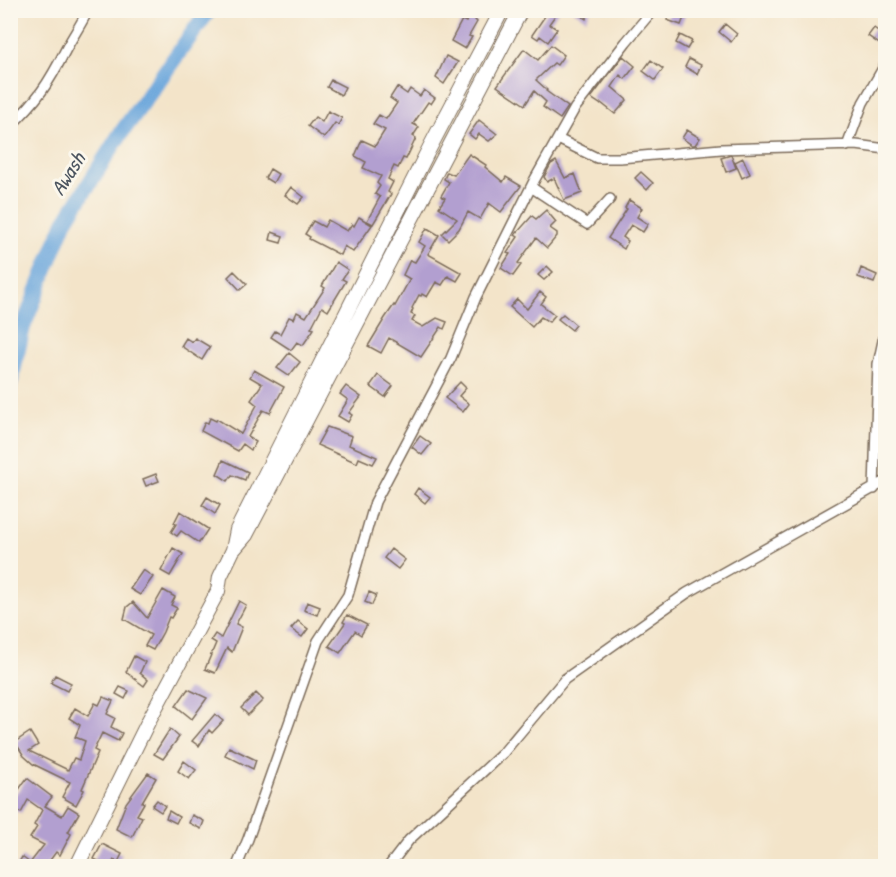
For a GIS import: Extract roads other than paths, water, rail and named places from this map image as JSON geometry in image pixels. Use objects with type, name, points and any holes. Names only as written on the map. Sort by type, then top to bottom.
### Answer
[{"type":"main road","points":[[77,867],[149,720],[218,591],[220,577],[241,521],[430,147],[502,10]]},
{"type":"main road","points":[[232,550],[246,535],[520,10]]},
{"type":"street","points":[[10,126],[32,106],[59,65],[88,10]]},
{"type":"street","points":[[237,867],[249,839],[318,641],[348,595],[375,502],[451,358],[476,297],[531,187],[575,108],[653,10]]},
{"type":"street","points":[[847,146],[863,103],[885,63]]},
{"type":"street","points":[[558,139],[597,158],[721,149],[847,146],[885,149]]},
{"type":"street","points":[[531,187],[587,225],[610,199]]},
{"type":"street","points":[[874,489],[878,364],[885,327]]},
{"type":"street","points":[[878,364],[885,385]]},
{"type":"street","points":[[389,867],[409,840],[503,753],[565,679],[687,593],[885,482]]},
{"type":"waterway","name":"Awash","points":[[10,384],[23,327],[65,222],[119,136],[209,10]]}]
